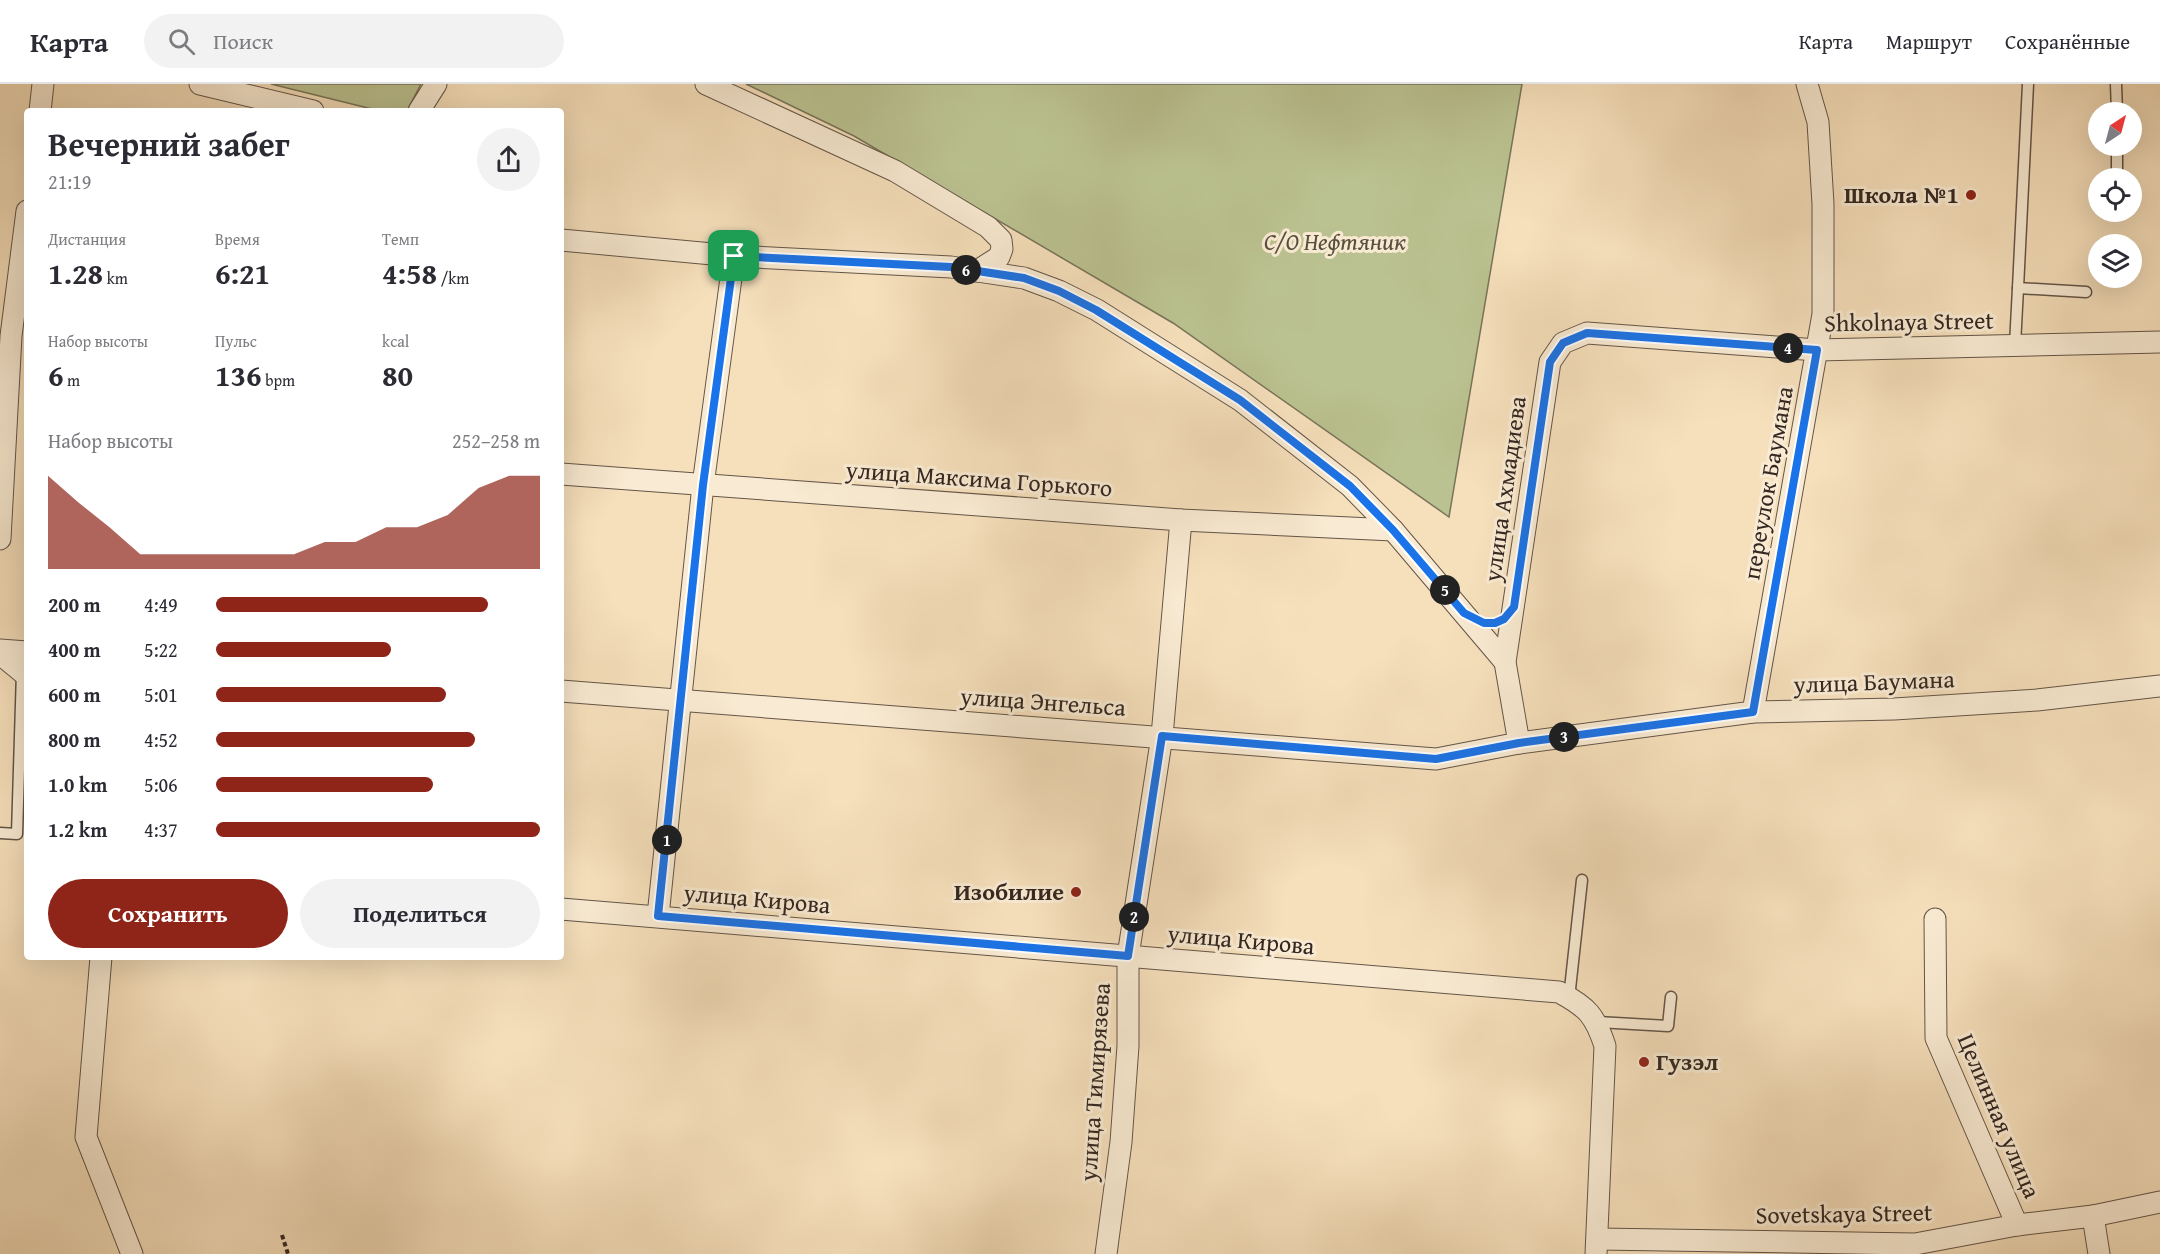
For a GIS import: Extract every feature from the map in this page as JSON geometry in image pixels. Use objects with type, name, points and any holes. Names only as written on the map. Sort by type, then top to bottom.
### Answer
[{"type":"street","points":[[40,108],[43,84]]},
{"type":"street","points":[[200,84],[300,108]]},
{"type":"street","points":[[422,108],[436,84]]},
{"type":"street","points":[[706,84],[895,171],[988,227],[1001,240],[1002,249],[999,257],[977,271]]},
{"type":"street","name":"переулок Баумана","points":[[1753,712],[1822,314],[1823,204],[1818,122],[1807,84]]},
{"type":"street","points":[[0,539],[11,336],[24,234]]},
{"type":"street","points":[[564,240],[734,256],[875,262],[977,271],[1024,278],[1059,291],[1096,310],[1240,400],[1350,486],[1393,530],[1505,662]]},
{"type":"street","points":[[658,916],[703,485],[734,256]]},
{"type":"street","name":"Shkolnaya Street","points":[[1587,333],[1817,350],[2160,342]]},
{"type":"street","name":"улица Ахмадиева","points":[[1519,743],[1505,662],[1550,362],[1563,343],[1587,333]]},
{"type":"street","name":"улица Максима Горького","points":[[564,474],[1181,520],[1393,530]]},
{"type":"street","name":"улица Тимирязева","points":[[1106,1254],[1122,1121],[1128,1046],[1128,956],[1162,736],[1181,520]]},
{"type":"street","points":[[1464,613],[1484,623],[1495,623],[1504,619],[1514,607]]},
{"type":"street","points":[[0,652],[24,666]]},
{"type":"street","name":"улица Баумана","points":[[1519,743],[1753,712],[1894,709],[2037,700],[2160,686]]},
{"type":"street","name":"улица Энгельса","points":[[564,691],[1436,759],[1519,743]]},
{"type":"street","name":"улица Кирова","points":[[564,909],[1564,995]]},
{"type":"street","name":"Целинная улица","points":[[1935,919],[1936,1038],[2018,1225]]},
{"type":"street","points":[[101,960],[86,1137],[132,1254]]},
{"type":"street","points":[[1564,995],[1582,1004],[1598,1022],[1605,1046],[1597,1247]]},
{"type":"street","name":"Sovetskaya Street","points":[[1597,1247],[1915,1249],[2018,1225],[2093,1216],[2160,1202]]},
{"type":"street","points":[[2093,1216],[2099,1254]]},
{"type":"lane","points":[[2015,345],[2028,84]]},
{"type":"lane","points":[[2116,84],[2117,102]]},
{"type":"lane","points":[[2018,288],[2086,292]]},
{"type":"lane","points":[[0,833],[17,834],[24,688]]},
{"type":"lane","points":[[1564,995],[1582,880]]},
{"type":"lane","points":[[1598,1022],[1668,1026],[1671,996]]},
{"type":"path","points":[[282,1235],[288,1254]]},
{"type":"green space","points":[[271,84],[421,84],[409,108],[368,108]]},
{"type":"green space","name":"С/О Нефтяник","points":[[746,84],[1522,84],[1449,517],[1173,323],[854,136]]},
{"type":"place","name":"Школа №1","points":[[1971,195]]},
{"type":"place","name":"Изобилие","points":[[1076,892]]},
{"type":"place","name":"Гузэл","points":[[1644,1062]]},
{"type":"route","points":[[734,256],[951,267],[1024,278],[1059,291],[1096,310],[1240,400],[1350,486],[1393,530],[1464,613],[1484,623],[1495,623],[1504,619],[1514,607],[1550,362],[1563,343],[1587,333],[1817,350],[1753,712],[1519,743],[1436,759],[1162,736],[1128,956],[658,916],[703,485],[734,256]]}]
